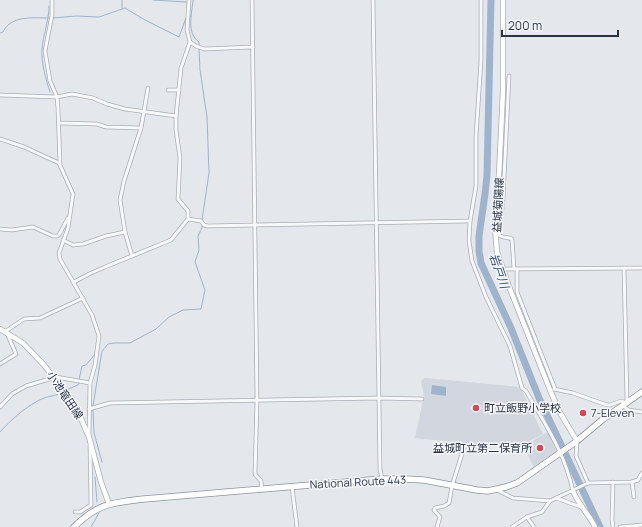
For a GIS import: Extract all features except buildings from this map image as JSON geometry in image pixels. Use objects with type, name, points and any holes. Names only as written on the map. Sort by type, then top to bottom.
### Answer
[{"type":"highway","name":"National Route 443","points":[[74,527],[94,511],[109,504],[144,499],[382,479],[424,480],[477,490],[498,490],[517,483],[642,392]]},
{"type":"main road","name":"益城菊陽線","points":[[503,0],[503,92],[495,228],[497,252],[508,284],[552,390],[559,411],[575,442]]},
{"type":"main road","name":"小池竜田線","points":[[0,329],[6,331],[23,343],[44,365],[76,407],[89,437],[101,482],[109,504]]},
{"type":"main road","points":[[574,490],[577,501],[592,520],[595,527]]},
{"type":"street","points":[[52,0],[52,15],[45,51],[50,81],[57,97],[60,163],[73,194],[70,215],[59,253],[60,259],[92,316],[99,336],[95,365],[90,384],[92,408],[89,437],[91,504],[80,512],[76,512]]},
{"type":"street","points":[[74,282],[89,274],[171,240],[188,219],[187,208],[178,199],[180,158],[176,130],[176,116],[181,68],[190,42],[187,30],[189,0]]},
{"type":"street","points":[[252,0],[257,400],[255,474],[261,481],[262,489]]},
{"type":"street","points":[[374,0],[380,469],[382,479]]},
{"type":"street","points":[[481,0],[481,61],[476,136],[476,186],[470,221],[469,241],[472,261],[486,296],[510,346],[522,388],[526,391],[561,452],[574,490]]},
{"type":"street","points":[[190,42],[204,49],[253,47]]},
{"type":"street","points":[[509,76],[503,199],[499,234],[512,239],[517,292],[552,390],[573,393],[610,405],[621,400],[630,410],[642,412]]},
{"type":"street","points":[[132,256],[125,232],[120,200],[124,181],[141,128],[148,88]]},
{"type":"street","points":[[168,90],[178,90]]},
{"type":"street","points":[[0,95],[57,97],[72,94],[93,98],[119,107],[176,116]]},
{"type":"street","points":[[59,123],[97,124],[106,128],[141,128]]},
{"type":"street","points":[[0,139],[42,154],[59,162],[62,167]]},
{"type":"street","points":[[0,229],[12,230],[33,227],[53,236],[57,236],[60,235],[70,215]]},
{"type":"street","points":[[188,219],[201,221],[207,226],[470,221]]},
{"type":"street","points":[[63,240],[73,246],[125,232]]},
{"type":"street","points":[[624,268],[625,404]]},
{"type":"street","points":[[503,269],[642,268]]},
{"type":"street","points":[[0,364],[16,354],[6,331],[24,319],[40,318],[83,298]]},
{"type":"street","points":[[0,407],[12,394],[26,386],[56,377],[90,384]]},
{"type":"street","points":[[92,408],[110,403],[379,398],[422,399]]},
{"type":"street","points":[[575,442],[576,456],[588,483]]},
{"type":"street","points":[[437,527],[440,517],[434,510],[435,508],[444,506],[449,502],[464,444]]},
{"type":"street","points":[[512,527],[527,517],[542,512],[550,501],[588,483],[632,482],[638,480],[642,473]]},
{"type":"street","points":[[613,482],[613,527]]},
{"type":"street","points":[[632,482],[634,497]]},
{"type":"street","points":[[292,487],[298,526]]},
{"type":"street","points":[[498,490],[512,498],[550,501]]},
{"type":"street","points":[[556,498],[581,507]]},
{"type":"street","points":[[527,517],[534,527]]},
{"type":"street","points":[[620,527],[642,525]]},
{"type":"shaded area","name":"町立飯野小学校","points":[[425,378],[520,387],[543,434],[518,447],[415,438],[424,396],[421,381]]},
{"type":"shaded area","name":"益城町立第二保育所","points":[[548,432],[558,450],[534,467],[523,446]]},
{"type":"water","points":[[432,385],[446,387],[446,396],[431,394]]},
{"type":"waterway","points":[[122,0],[122,8]]},
{"type":"waterway","points":[[153,0],[187,2]]},
{"type":"waterway","points":[[193,0],[191,28],[192,34],[199,42],[199,46]]},
{"type":"waterway","name":"岩戸川","points":[[491,0],[487,175],[479,236],[481,263],[511,328],[539,398],[600,527]]},
{"type":"waterway","points":[[49,6],[42,60],[50,92]]},
{"type":"waterway","points":[[53,18],[76,16],[99,17],[125,8],[179,37],[186,18],[191,16]]},
{"type":"waterway","points":[[0,33],[3,32],[11,23],[17,20],[49,18]]},
{"type":"waterway","points":[[199,49],[200,70],[207,117],[209,173],[202,220]]},
{"type":"waterway","points":[[93,406],[102,351],[108,344],[130,343],[156,329],[169,317],[183,310],[201,309],[205,290],[195,262],[199,250],[198,236],[202,228],[202,224]]},
{"type":"waterway","points":[[79,380],[82,366],[86,365],[96,353]]},
{"type":"waterway","points":[[66,390],[78,385],[79,383]]},
{"type":"waterway","points":[[0,432],[15,417],[32,404],[44,398],[59,394]]},
{"type":"waterway","points":[[93,409],[94,433],[102,462]]},
{"type":"waterway","points":[[95,477],[97,502]]},
{"type":"waterway","points":[[91,527],[99,513]]},
{"type":"place","name":"町立飯野小学校","points":[[476,408]]},
{"type":"place","name":"7-Eleven","points":[[583,413]]},
{"type":"place","name":"益城町立第二保育所","points":[[540,448]]}]
